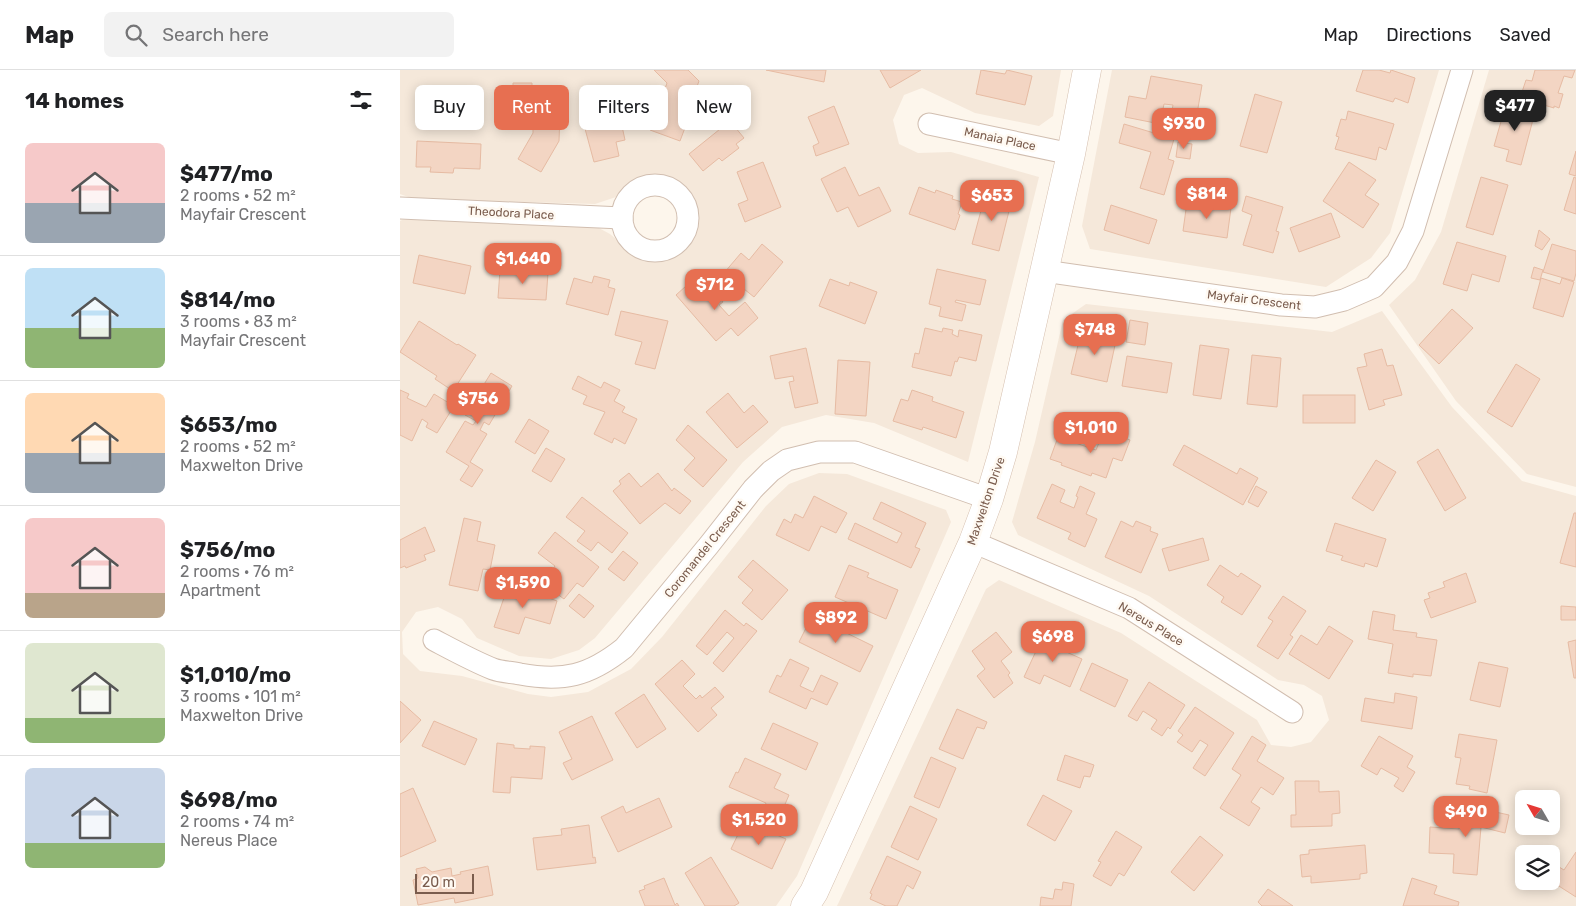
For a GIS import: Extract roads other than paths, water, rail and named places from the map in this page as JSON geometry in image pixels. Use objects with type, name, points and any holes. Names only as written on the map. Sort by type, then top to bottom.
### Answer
[{"type":"street","name":"Maxwelton Drive","points":[[805,906],[814,892],[973,542],[989,499],[1003,452],[1072,154],[1087,70]]},
{"type":"street","name":"Mayfair Crescent","points":[[1044,271],[1281,306],[1315,307],[1344,300],[1374,287],[1397,262],[1413,230],[1462,70]]},
{"type":"street","name":"Manaia Place","points":[[929,124],[1072,154]]},
{"type":"street","name":"Theodora Place","points":[[400,208],[622,218]]},
{"type":"street","name":"Coromandel Crescent","points":[[434,640],[495,669],[533,676],[564,677],[594,669],[624,648],[753,489],[771,471],[787,460],[819,452],[855,452],[989,499]]},
{"type":"street","name":"Nereus Place","points":[[973,542],[1129,608],[1292,712]]}]
